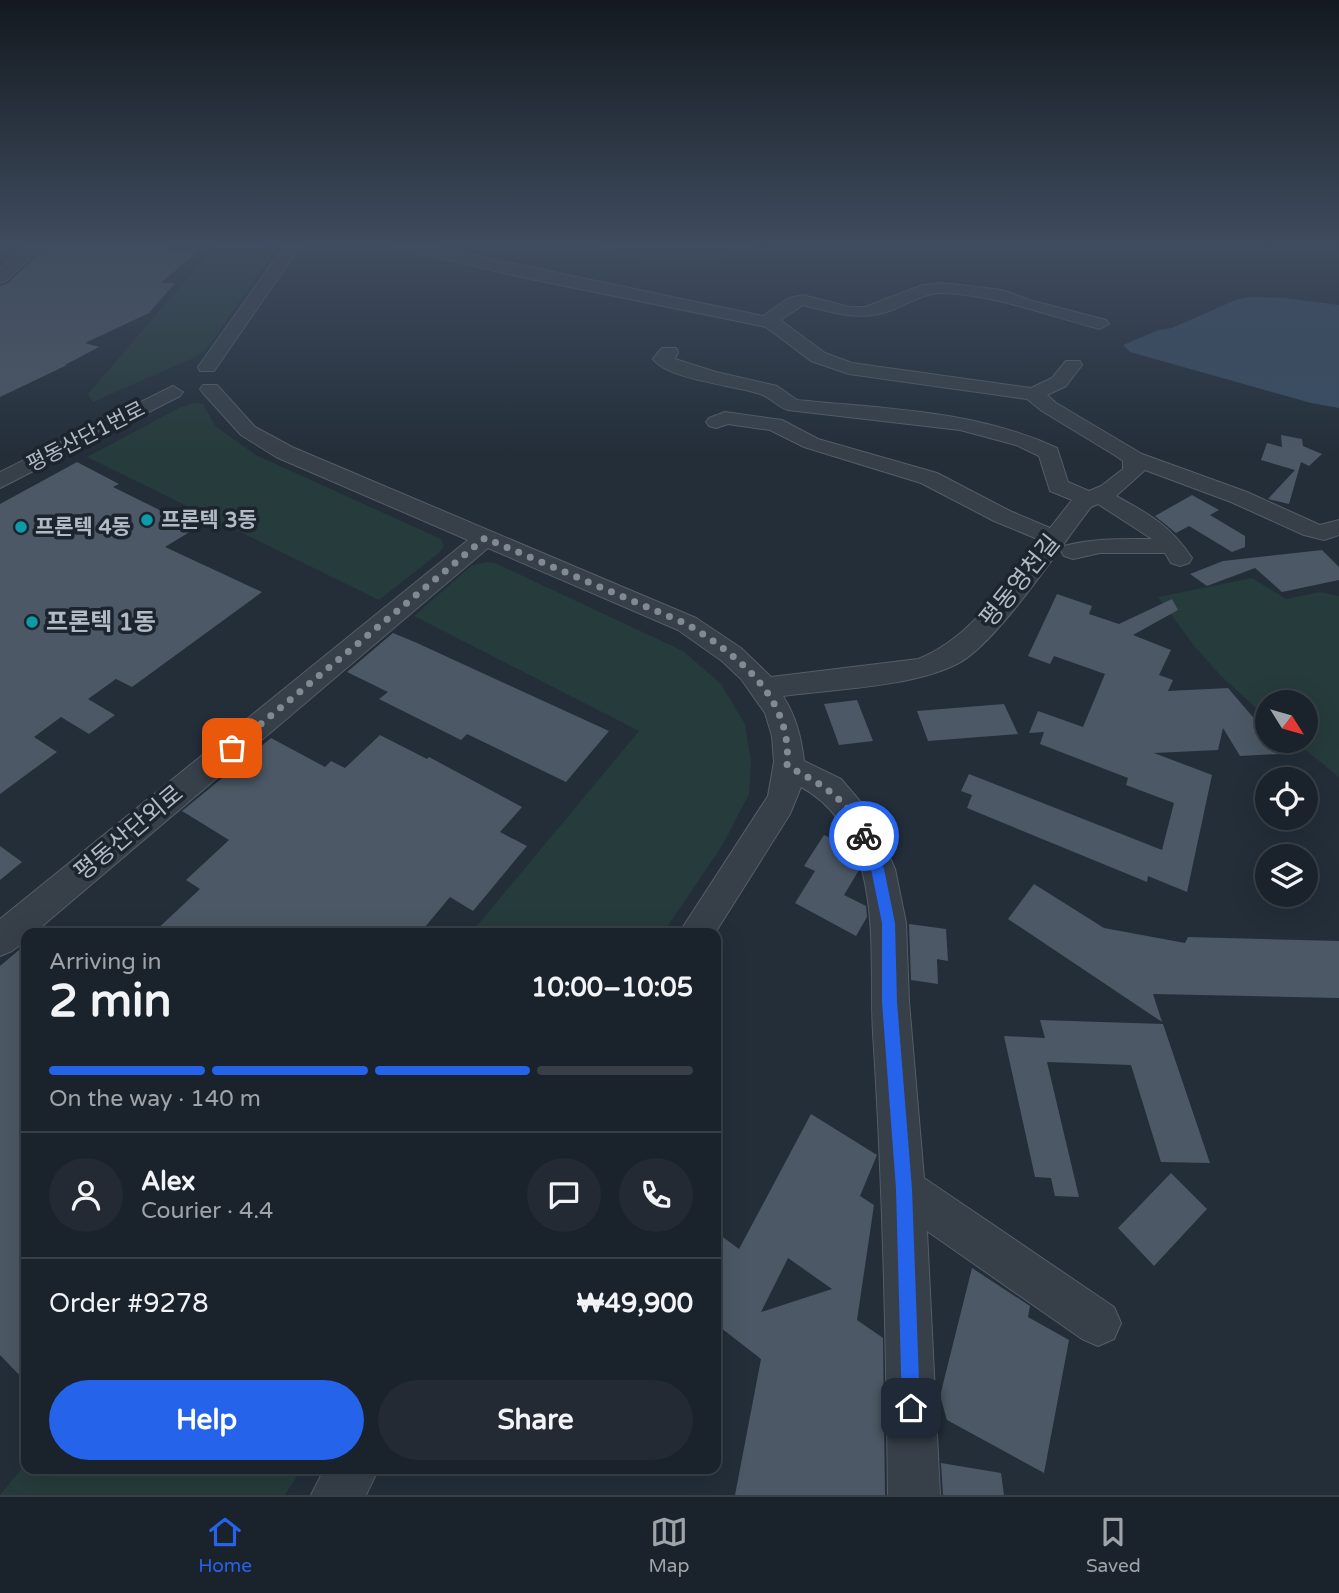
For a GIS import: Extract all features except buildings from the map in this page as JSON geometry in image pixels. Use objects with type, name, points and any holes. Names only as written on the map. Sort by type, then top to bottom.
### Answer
[{"type":"street","points":[[197,374],[173,375],[166,385],[173,392],[191,394],[197,374],[241,315]]},
{"type":"street","points":[[736,315],[778,325],[818,357],[833,364],[1033,394],[1134,459],[1229,493],[1312,530],[1324,533],[1336,531]]},
{"type":"street","points":[[767,321],[777,315]]},
{"type":"street","points":[[1064,315],[1100,324]]},
{"type":"street","points":[[669,352],[662,359],[668,363],[711,377],[770,390],[785,403],[795,406],[949,423],[1017,438],[1049,453],[1058,486],[1093,497],[1136,517],[1166,538],[1175,552],[1100,546],[1062,547],[1043,533],[1002,516],[929,478],[811,443],[775,424],[725,418],[716,422]]},
{"type":"street","points":[[1033,394],[1064,379],[1073,365]]},
{"type":"street","points":[[197,374],[248,431],[284,452],[687,624],[717,642],[752,670],[777,706],[789,748],[785,794],[699,928]]},
{"type":"street","name":"평동산단1번로","points":[[0,481],[173,392]]},
{"type":"street","name":"평동영천길","points":[[764,688],[921,668],[950,657],[1062,547],[1083,502],[1109,491],[1134,471],[1134,459]]},
{"type":"street","points":[[1100,546],[1105,525],[1136,517]]},
{"type":"street","name":"평동산단외로","points":[[0,940],[485,538]]},
{"type":"street","points":[[787,766],[830,789],[859,822],[878,869],[889,923],[890,1002],[904,1189],[914,1495]]},
{"type":"street","points":[[904,1189],[1098,1323]]},
{"type":"street","points":[[337,1495],[350,1474]]},
{"type":"green space","points":[[156,315],[230,315],[205,351],[193,358],[93,402],[88,394]]},
{"type":"green space","points":[[193,403],[203,404],[215,426],[256,455],[441,539],[444,546],[439,553],[379,600],[87,457]]},
{"type":"green space","points":[[486,562],[495,563],[683,651],[721,684],[745,724],[751,761],[749,794],[722,846],[666,928],[475,928],[639,731],[414,616],[471,566]]},
{"type":"green space","points":[[1252,578],[1286,599],[1320,592],[1339,596],[1339,777],[1309,753],[1318,753],[1318,690],[1255,690],[1255,707],[1221,676],[1195,647],[1158,597]]},
{"type":"green space","points":[[21,1469],[21,1474],[298,1474],[285,1495],[0,1495]]},
{"type":"water","points":[[1202,315],[1339,315],[1339,408],[1311,403],[1130,352],[1123,345],[1159,330],[1172,328]]},
{"type":"way so far","points":[[232,748],[485,538],[687,624],[717,642],[752,670],[777,706],[789,748],[787,766],[830,789],[859,822],[864,836]]},
{"type":"place","name":"프론텍 3동","points":[[147,520]]},
{"type":"place","name":"프론텍 4동","points":[[21,527]]},
{"type":"place","name":"프론텍 1동","points":[[32,622]]},
{"type":"route","points":[[864,836],[878,869],[889,923],[890,1002],[904,1189],[911,1408]]}]
